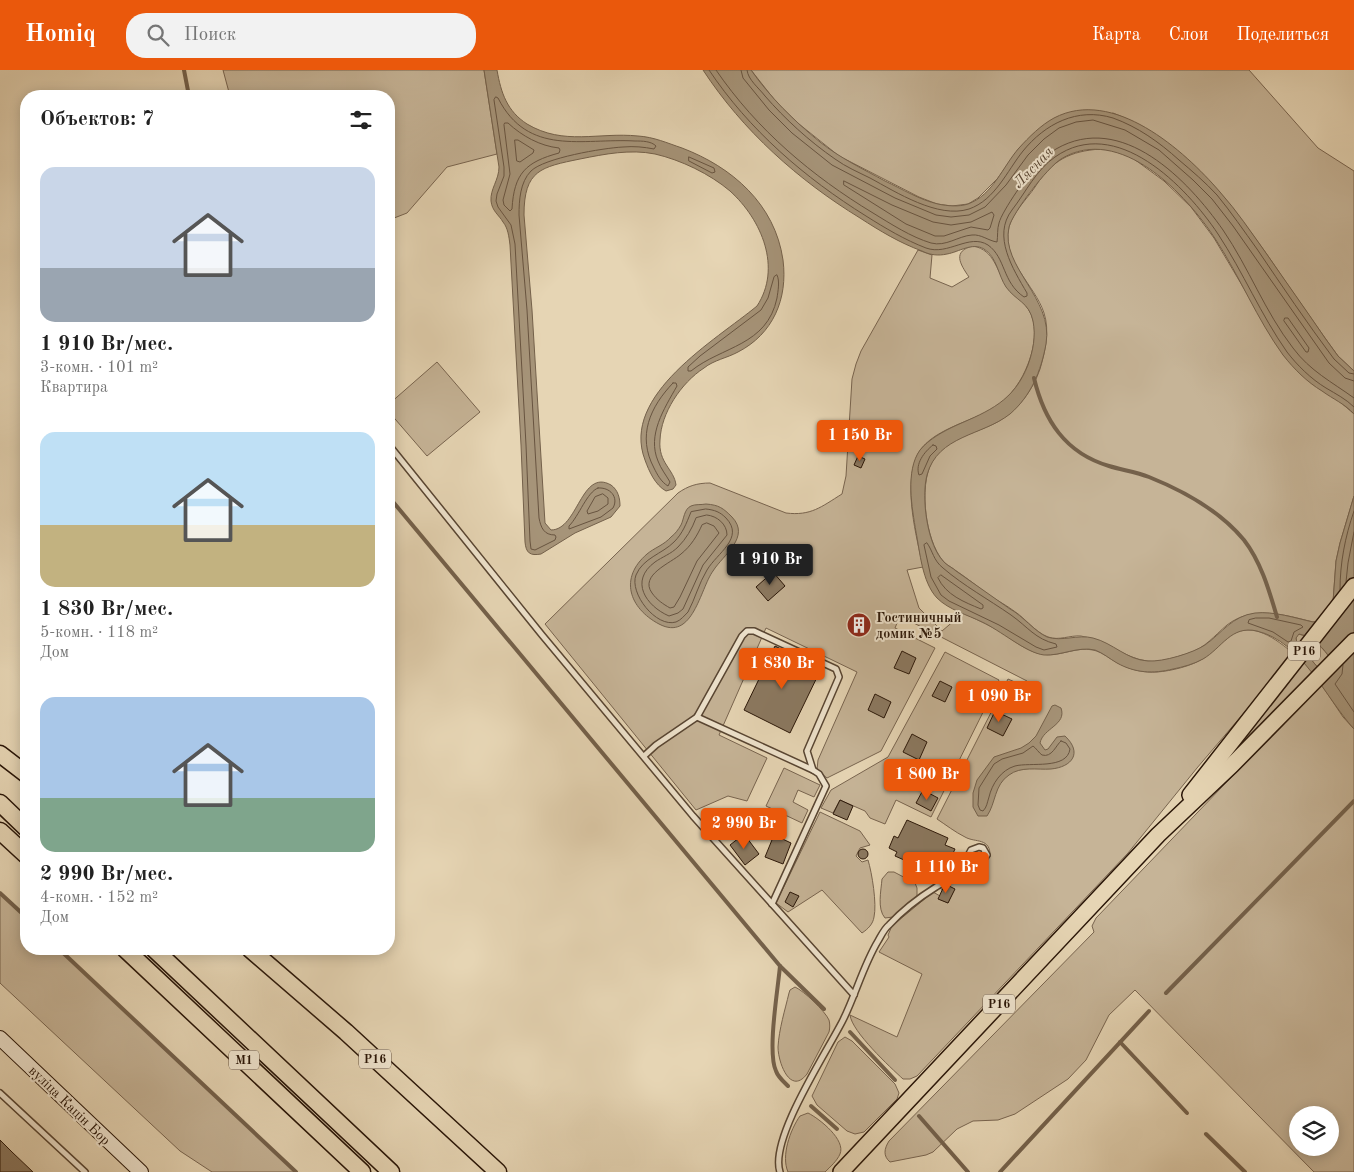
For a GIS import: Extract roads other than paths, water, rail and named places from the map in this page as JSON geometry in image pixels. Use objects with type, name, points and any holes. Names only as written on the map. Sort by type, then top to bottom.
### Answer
[{"type":"highway","points":[[0,754],[20,769]]},
{"type":"highway","points":[[0,803],[20,822]]},
{"type":"highway","points":[[0,830],[20,850]]},
{"type":"highway","name":"М1","points":[[131,955],[362,1172]]},
{"type":"highway","name":"М1","points":[[160,955],[391,1172]]},
{"type":"highway","name":"Р16","points":[[257,955],[346,1032],[498,1172]]},
{"type":"main road","name":"Р16","points":[[1158,835],[1354,586]]},
{"type":"main road","name":"Р16","points":[[841,1172],[1158,835],[1232,765],[1354,641]]},
{"type":"main road","name":"вуліца Кацін Бор","points":[[0,1038],[140,1172]]},
{"type":"lane","points":[[395,452],[542,635],[694,816],[854,995]]},
{"type":"lane","points":[[644,756],[656,745],[697,717],[742,636],[747,632],[754,631],[836,669],[838,672],[839,677],[807,751],[813,770]]},
{"type":"lane","points":[[697,717],[813,770],[819,774],[826,786],[772,904]]},
{"type":"lane","points":[[780,1172],[779,1150],[788,1125],[843,1020],[873,950],[887,926],[934,888],[984,859],[987,855],[983,848],[979,847],[971,850],[959,873]]},
{"type":"lane","points":[[0,1093],[85,1172]]},
{"type":"water","points":[[484,70],[497,70],[503,94],[514,113],[527,124],[541,131],[554,135],[581,137],[623,135],[650,138],[682,148],[718,166],[734,177],[761,205],[771,222],[783,260],[783,288],[780,302],[769,325],[750,344],[734,354],[708,365],[696,374],[680,390],[668,409],[661,430],[660,448],[676,485],[673,489],[666,491],[656,481],[645,460],[641,436],[646,413],[659,392],[676,371],[757,306],[768,276],[765,245],[759,230],[741,203],[730,191],[714,179],[695,168],[655,154],[627,152],[580,159],[545,168],[531,180],[527,188],[524,215],[532,310],[545,523],[551,530],[560,527],[568,521],[586,492],[593,485],[601,482],[611,485],[615,489],[619,497],[620,506],[611,517],[575,533],[537,555],[529,553],[525,542],[510,245],[506,227],[494,210],[491,201],[499,167]]},
{"type":"water","name":"Лясная","points":[[703,70],[751,70],[783,108],[828,148],[885,181],[918,197],[942,205],[961,206],[977,200],[991,187],[1013,155],[1035,132],[1054,118],[1077,111],[1100,111],[1123,117],[1146,128],[1167,142],[1205,175],[1244,222],[1338,356],[1354,371],[1354,414],[1343,404],[1306,379],[1283,355],[1216,240],[1188,203],[1170,185],[1150,169],[1128,157],[1106,150],[1083,150],[1061,159],[1048,171],[1017,211],[1009,227],[1008,242],[1012,256],[1035,297],[1046,327],[1046,344],[1038,373],[1024,399],[1010,414],[951,444],[933,462],[925,484],[925,508],[930,534],[939,556],[945,563],[1047,637],[1093,638],[1133,658],[1154,661],[1178,656],[1200,648],[1234,621],[1255,613],[1284,615],[1313,622],[1320,621],[1333,602],[1336,561],[1354,496],[1354,729],[1300,658],[1273,637],[1257,631],[1240,631],[1233,634],[1210,654],[1192,664],[1166,671],[1144,672],[1117,663],[1095,650],[1082,649],[1050,655],[1037,653],[1021,646],[977,619],[953,609],[937,598],[928,584],[920,557],[911,490],[912,468],[920,450],[932,439],[990,409],[1016,388],[1028,365],[1033,349],[1034,332],[1031,315],[1025,306],[1006,287],[995,261],[984,249],[970,247],[947,254],[934,255],[883,232],[837,203],[794,171],[754,134]],"holes":[[[1299,634],[1318,644],[1331,660],[1320,670],[1297,643],[1296,638]]]},
{"type":"water","points":[[706,504],[720,507],[732,517],[737,524],[737,539],[708,579],[688,620],[680,626],[671,628],[659,624],[641,610],[635,601],[631,592],[633,573],[638,563],[647,554],[676,532],[689,507]]},
{"type":"water","points":[[1055,705],[1061,708],[1061,719],[1045,734],[1040,743],[1045,750],[1048,749],[1057,737],[1065,736],[1073,748],[1073,758],[1058,768],[1024,769],[1009,775],[1000,784],[987,816],[978,816],[973,807],[973,793],[977,780],[994,757],[1021,748],[1029,743],[1036,736],[1052,706]]},
{"type":"waterway","points":[[184,70],[188,90]]},
{"type":"waterway","points":[[1034,378],[1038,393],[1051,421],[1059,433],[1080,453],[1109,466],[1144,475],[1188,495],[1224,520],[1244,540],[1260,567],[1277,617]]},
{"type":"waterway","points":[[395,504],[780,966],[824,1009]]},
{"type":"waterway","points":[[1166,993],[1354,801]]},
{"type":"waterway","points":[[0,893],[20,911]]},
{"type":"waterway","points":[[65,955],[296,1172]]},
{"type":"waterway","points":[[780,966],[773,1050],[777,1073],[788,1086]]},
{"type":"waterway","points":[[1000,1172],[1149,1011]]},
{"type":"waterway","points":[[850,1032],[895,1080]]},
{"type":"waterway","points":[[1120,1042],[1187,1113]]},
{"type":"waterway","points":[[811,1106],[837,1129]]},
{"type":"waterway","points":[[919,1116],[968,1172]]},
{"type":"waterway","points":[[1206,1134],[1245,1172]]},
{"type":"place","name":"Гостиничный домик №5","points":[[859,625]]}]
